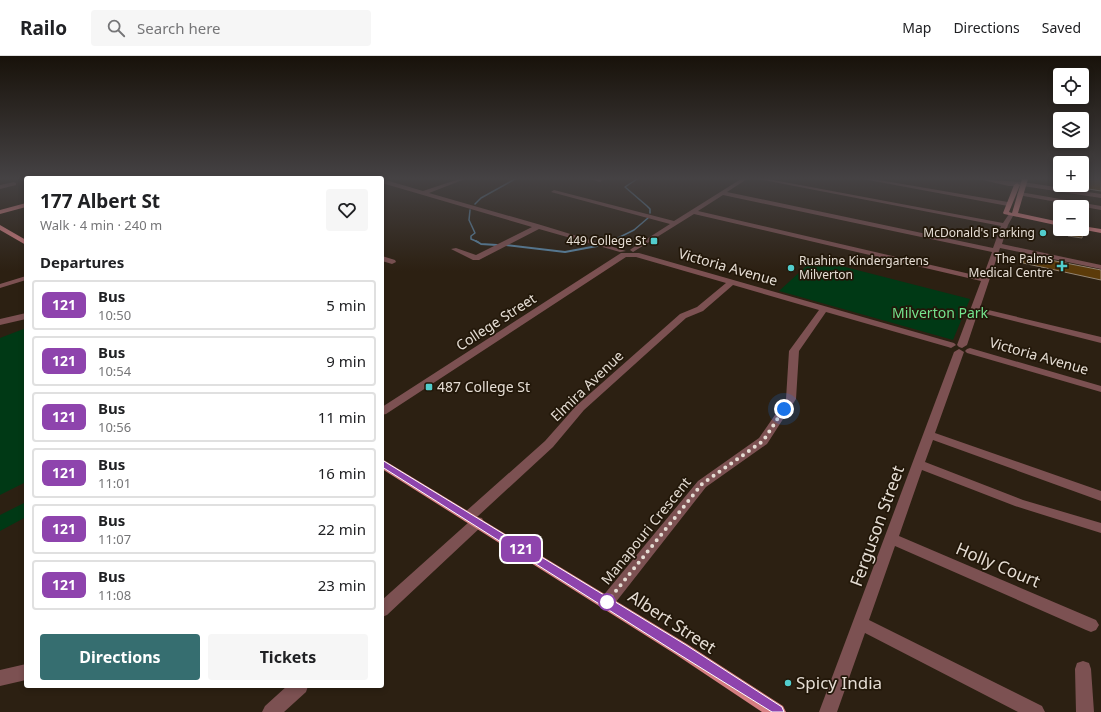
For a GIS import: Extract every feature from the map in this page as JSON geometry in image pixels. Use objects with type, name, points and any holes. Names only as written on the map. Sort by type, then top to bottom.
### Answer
[{"type":"main road","points":[[0,212],[10,210]]},
{"type":"main road","name":"Ferguson Street","points":[[1008,210],[1009,217]]},
{"type":"main road","name":"Ferguson Street","points":[[1009,217],[1013,210]]},
{"type":"main road","points":[[1009,217],[1053,222]]},
{"type":"main road","points":[[1089,229],[1101,231]]},
{"type":"main road","points":[[2,230],[24,242]]},
{"type":"main road","name":"Albert Street","points":[[384,464],[607,602],[777,712]]},
{"type":"street","points":[[482,210],[623,253]]},
{"type":"street","points":[[623,210],[675,223]]},
{"type":"street","points":[[635,252],[675,223],[697,210]]},
{"type":"street","points":[[809,210],[1101,267]]},
{"type":"street","points":[[961,210],[1009,217]]},
{"type":"street","points":[[693,212],[986,280]]},
{"type":"street","name":"Ferguson Street","points":[[828,712],[1009,217]]},
{"type":"street","points":[[454,249],[476,258],[539,226]]},
{"type":"street","points":[[998,246],[1101,261]]},
{"type":"street","name":"Victoria Avenue","points":[[623,253],[635,252],[731,283],[1101,389]]},
{"type":"street","name":"College Street","points":[[384,411],[623,253]]},
{"type":"street","points":[[384,259],[392,262]]},
{"type":"street","points":[[0,286],[24,279]]},
{"type":"street","name":"Elmira Avenue","points":[[384,608],[549,444],[580,408],[683,316],[700,309],[731,283]]},
{"type":"street","name":"Manapouri Crescent","points":[[607,602],[702,484],[763,441],[791,399],[794,350],[824,309]]},
{"type":"street","points":[[975,309],[1101,340]]},
{"type":"street","points":[[0,322],[24,316]]},
{"type":"street","points":[[929,435],[1101,496]]},
{"type":"street","points":[[918,464],[986,488],[1019,503],[1101,528]]},
{"type":"street","name":"Holly Court","points":[[891,538],[1091,625]]},
{"type":"street","points":[[860,623],[1036,712]]},
{"type":"street","points":[[1083,669],[1085,712]]},
{"type":"street","points":[[0,678],[24,672]]},
{"type":"street","points":[[271,712],[298,688]]},
{"type":"green space","name":"Milverton Park","points":[[814,259],[970,299],[953,340],[779,291]]},
{"type":"green space","points":[[24,329],[24,483],[0,495],[0,338]]},
{"type":"green space","points":[[24,503],[24,518],[0,531],[0,515]]},
{"type":"building","points":[[1068,236],[1082,236],[1082,238]]},
{"type":"building","name":"The Palms Medical Centre","points":[[1025,255],[1101,270],[1101,280],[1023,263]]},
{"type":"waterway","points":[[470,210],[469,220],[475,233],[471,236],[471,239],[477,242]]},
{"type":"waterway","points":[[611,241],[610,242],[634,230],[648,218]]},
{"type":"waterway","points":[[477,242],[481,244],[497,245]]},
{"type":"waterway","points":[[506,245],[565,252],[597,246]]},
{"type":"bus line","name":"121","points":[[384,464],[607,602],[777,712]]},
{"type":"place","name":"McDonald's Parking","points":[[1043,233]]},
{"type":"place","name":"449 College St","points":[[654,241]]},
{"type":"place","name":"The Palms Medical Centre","points":[[1062,266]]},
{"type":"place","name":"Ruahine Kindergartens Milverton","points":[[791,268]]},
{"type":"place","name":"487 College St","points":[[429,387]]},
{"type":"place","name":"Spicy India","points":[[788,683]]},
{"type":"route","points":[[607,602],[702,484],[763,441],[784,409]]}]
